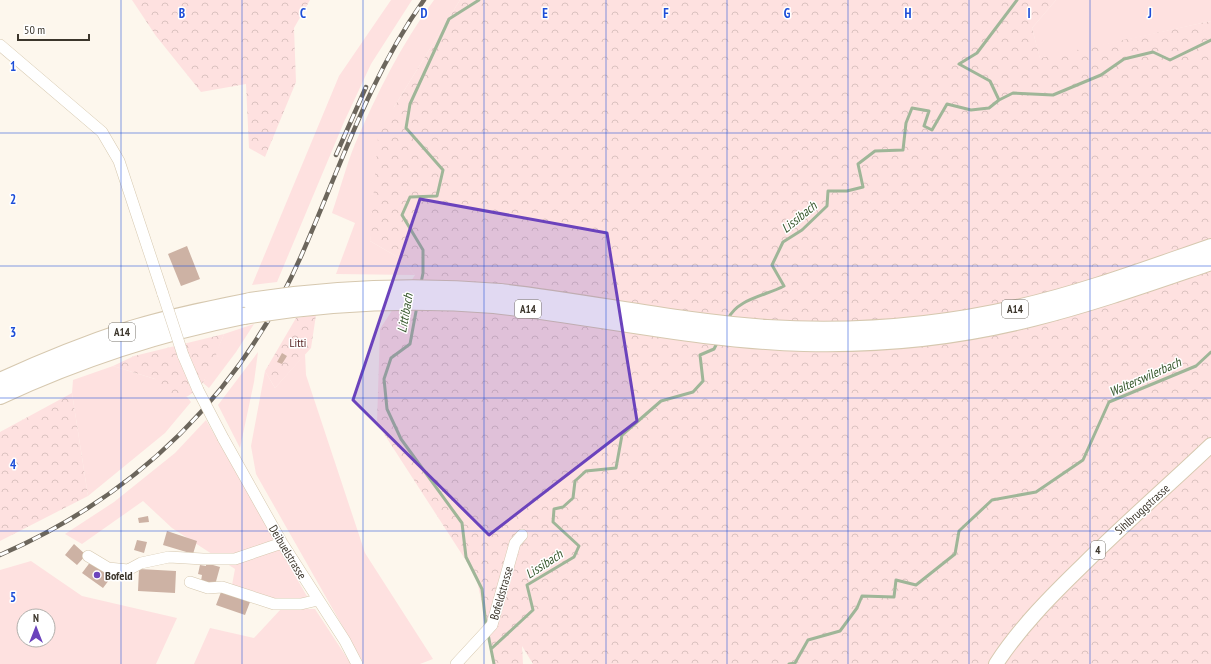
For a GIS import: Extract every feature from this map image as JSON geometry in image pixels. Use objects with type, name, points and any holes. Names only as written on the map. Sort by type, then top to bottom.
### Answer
[{"type":"highway","name":"A14","points":[[807,336],[864,329],[916,325],[968,318],[998,312],[1075,293],[1211,247]]},
{"type":"highway","name":"A14","points":[[0,381],[58,356],[132,329],[181,316],[250,301],[308,293],[387,288],[443,288],[497,299],[621,316],[717,323],[765,328],[807,336],[879,342],[982,330],[1032,319],[1080,306],[1211,262]]},
{"type":"highway","name":"A14","points":[[0,396],[70,365],[121,347],[194,326],[244,316],[300,307],[362,302],[497,299]]},
{"type":"main road","name":"Sihlbruggstrasse","points":[[996,664],[1024,626],[1056,591],[1104,544],[1211,446]]},
{"type":"street","name":"Deibuelstrasse","points":[[0,45],[102,132],[119,161],[183,355],[198,390],[282,543],[345,641],[357,664]]},
{"type":"street","name":"Bofeldstrasse","points":[[456,664],[492,625],[515,543],[522,535]]},
{"type":"street","points":[[88,556],[108,568],[128,570],[141,563],[170,556],[203,559],[235,559],[282,543]]},
{"type":"street","points":[[190,582],[208,588],[222,587],[274,604],[301,604],[318,600]]},
{"type":"highlighted area","points":[[420,199],[607,233],[637,421],[489,535],[353,400]]},
{"type":"green space","points":[[132,0],[310,0],[294,28],[296,82],[265,157],[249,148],[246,84],[201,92],[156,36]]},
{"type":"green space","points":[[391,0],[412,0],[371,64],[344,122],[277,282],[252,285],[339,76]]},
{"type":"green space","points":[[434,0],[460,0],[394,107],[370,241],[401,259],[415,275],[336,274],[355,223],[332,213],[352,152],[390,70],[411,34]]},
{"type":"green space","points":[[460,0],[1056,0],[1032,28],[1040,58],[1211,21],[1211,664],[533,664],[522,646],[523,664],[495,664],[476,576],[377,423],[380,329],[415,275],[401,259],[370,241],[378,137],[394,107]]},
{"type":"green space","points":[[1056,0],[1211,0],[1211,21],[1040,59],[1032,28]]},
{"type":"green space","name":"Litti","points":[[316,315],[311,348],[275,388],[265,371],[296,318]]},
{"type":"green space","points":[[254,324],[236,352],[209,388],[203,383],[224,334]]},
{"type":"green space","points":[[224,334],[206,377],[195,391],[185,397],[174,398],[161,394],[155,379],[113,366],[134,356]]},
{"type":"green space","points":[[258,352],[254,382],[240,448],[218,405]]},
{"type":"green space","points":[[305,354],[306,375],[365,553],[433,659],[420,664],[364,664],[256,474],[251,446],[265,371],[275,388]]},
{"type":"green space","points":[[113,366],[155,379],[173,398],[187,397],[191,402],[165,433],[88,496],[72,393],[73,380]]},
{"type":"green space","points":[[72,393],[88,496],[0,541],[0,432]]},
{"type":"green space","points":[[206,420],[308,598],[280,601],[232,585],[235,569],[172,528],[143,501],[82,544],[65,534],[114,502],[175,453]]},
{"type":"green space","points":[[31,561],[82,596],[177,618],[156,664],[0,664],[0,570]]},
{"type":"green space","points":[[281,609],[315,609],[351,664],[194,664],[210,628],[254,638]]},
{"type":"building","points":[[187,246],[200,279],[181,286],[168,254]]},
{"type":"building","points":[[282,353],[287,356],[282,364],[277,362]]},
{"type":"building","points":[[148,516],[149,522],[139,523],[138,518]]},
{"type":"building","points":[[167,531],[197,541],[193,554],[163,545]]},
{"type":"building","points":[[137,540],[147,542],[144,553],[134,550]]},
{"type":"building","points":[[74,544],[86,555],[77,565],[65,555]]},
{"type":"building","name":"Bofeld","points":[[91,561],[112,576],[103,588],[82,573]]},
{"type":"building","points":[[206,563],[220,567],[215,585],[201,581],[202,575],[198,574],[200,565],[206,566]]},
{"type":"building","points":[[139,569],[176,571],[175,593],[138,591]]},
{"type":"building","points":[[221,592],[250,602],[245,615],[216,605]]},
{"type":"waterway","name":"Littibach","points":[[421,283],[423,273],[423,250],[402,215],[410,197],[437,196],[443,170],[406,128],[410,104],[449,19],[479,0]]},
{"type":"waterway","name":"Lissibach","points":[[728,319],[732,312],[745,302],[784,286],[772,265],[783,242],[802,230],[827,206],[828,191],[847,191],[863,187],[858,164],[875,151],[903,150],[906,123],[912,108],[929,111],[924,126],[932,130],[947,104],[971,110],[989,108],[999,100],[990,81],[959,64],[977,53],[1017,0]]},
{"type":"waterway","points":[[999,100],[1013,93],[1053,95],[1101,75],[1124,59],[1153,52],[1170,60],[1211,40]]},
{"type":"waterway","name":"Littibach","points":[[417,306],[410,344],[391,358],[384,379],[387,409],[401,439],[462,523],[466,557],[482,589],[486,626]]},
{"type":"waterway","name":"Lissibach","points":[[491,649],[533,610],[527,585],[574,557],[579,546],[553,522],[554,509],[563,507],[573,498],[575,481],[586,471],[616,468],[622,435],[661,401],[693,392],[703,381],[700,355],[714,349],[718,341]]},
{"type":"waterway","name":"Walterswilerbach","points":[[789,664],[795,663],[808,640],[840,631],[857,608],[862,596],[894,597],[896,580],[916,585],[955,554],[959,531],[992,500],[1036,492],[1083,460],[1109,402],[1196,366],[1211,352]]},
{"type":"waterway","name":"Littibach","points":[[488,634],[494,664]]},
{"type":"railway","points":[[0,555],[50,530],[97,502],[140,470],[180,434],[216,394],[249,351],[277,304],[302,254],[371,92],[387,60],[424,0]]},
{"type":"railway","points":[[336,155],[366,87]]},
{"type":"place","name":"Bofeld","points":[[97,575]]}]
